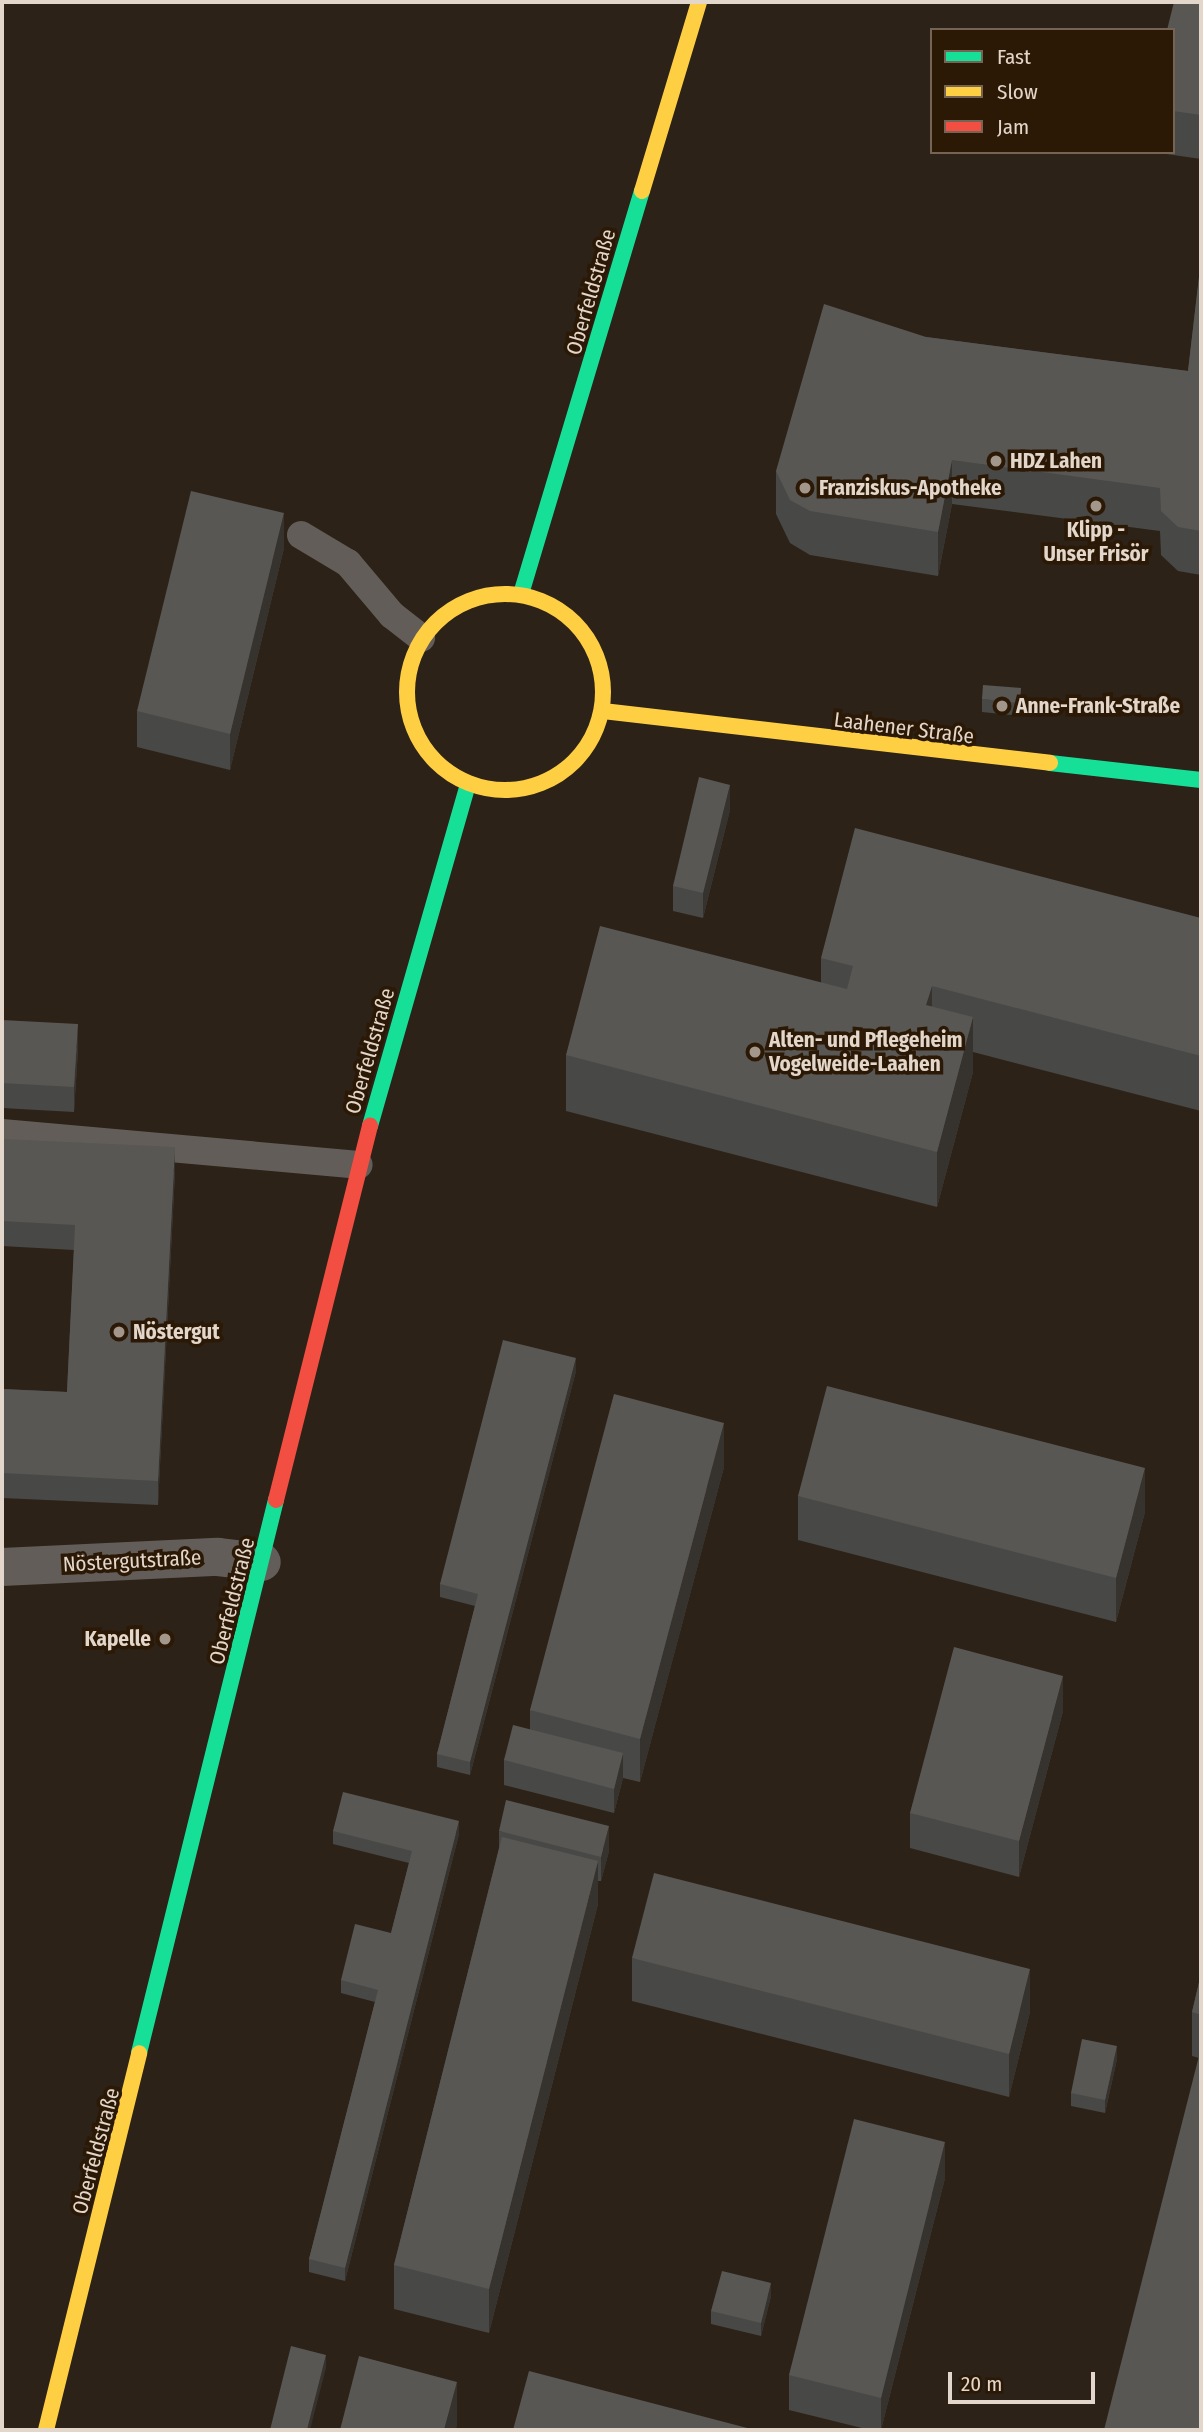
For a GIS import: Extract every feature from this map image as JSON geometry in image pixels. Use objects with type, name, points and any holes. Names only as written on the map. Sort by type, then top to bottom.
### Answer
[{"type":"main road","name":"Oberfeldstraße","points":[[521,594],[699,2]]},
{"type":"main road","points":[[521,594],[558,608],[586,635],[602,671],[603,711],[585,751],[553,779],[511,791],[468,785],[433,760],[410,723],[406,679],[421,638],[448,611],[483,596],[521,594]]},
{"type":"main road","name":"Laahener Straße","points":[[603,711],[1201,780]]},
{"type":"main road","name":"Oberfeldstraße","points":[[46,2430],[359,1165],[468,785]]},
{"type":"street","name":"Nöstergutstraße","points":[[2,1567],[218,1557],[262,1562]]},
{"type":"lane","points":[[301,535],[348,563],[391,615],[421,638]]},
{"type":"lane","points":[[2,1133],[359,1165]]},
{"type":"building","points":[[1174,2],[1201,2],[1201,115],[1175,111],[1175,28],[1168,28]]},
{"type":"building","name":"HDZ Lahen","points":[[1201,260],[1201,531],[1178,527],[1161,511],[1160,488],[952,460],[938,532],[810,511],[790,500],[776,471],[824,304],[926,337],[1188,371]]},
{"type":"building","points":[[191,491],[284,513],[230,734],[137,711]]},
{"type":"building","points":[[983,685],[1021,688],[1020,703],[982,699]]},
{"type":"building","points":[[699,777],[730,785],[703,893],[673,886]]},
{"type":"building","name":"Alten- und Pflegeheim Vogelweide-Laahen","points":[[855,828],[1201,918],[1201,1056],[932,986],[926,1005],[973,1017],[937,1152],[566,1055],[600,926],[847,989],[853,966],[821,958]]},
{"type":"building","points":[[2,1020],[78,1024],[74,1087],[2,1083]]},
{"type":"building","name":"Nöstergut","points":[[2,1139],[175,1147],[158,1481],[2,1473],[2,1389],[67,1392],[75,1225],[2,1221]]},
{"type":"building","points":[[503,1340],[576,1358],[470,1762],[437,1754],[478,1594],[440,1584]]},
{"type":"building","points":[[827,1386],[1145,1468],[1116,1578],[798,1496]]},
{"type":"building","points":[[614,1394],[724,1423],[640,1739],[530,1710]]},
{"type":"building","points":[[954,1647],[1063,1676],[1019,1841],[910,1813]]},
{"type":"building","points":[[513,1725],[623,1753],[614,1789],[504,1760]]},
{"type":"building","points":[[343,1792],[459,1821],[345,2268],[309,2259],[378,1990],[341,1980],[355,1924],[391,1933],[412,1851],[333,1831]]},
{"type":"building","points":[[506,1800],[609,1826],[601,1857],[499,1831]]},
{"type":"building","points":[[502,1837],[598,1861],[489,2289],[394,2265]]},
{"type":"building","points":[[654,1873],[1030,1969],[1009,2054],[632,1958]]},
{"type":"building","points":[[1201,1974],[1201,2015],[1192,2012]]},
{"type":"building","points":[[1082,2039],[1117,2046],[1105,2100],[1071,2093]]},
{"type":"building","points":[[1201,2048],[1201,2430],[1104,2430]]},
{"type":"building","points":[[854,2119],[945,2142],[881,2398],[789,2375]]},
{"type":"building","points":[[722,2271],[771,2283],[761,2323],[711,2311]]},
{"type":"building","points":[[291,2346],[326,2355],[307,2430],[270,2430]]},
{"type":"building","points":[[359,2356],[457,2382],[444,2430],[340,2430]]},
{"type":"building","points":[[529,2371],[755,2430],[513,2430]]},
{"type":"traffic: fast","points":[[521,594],[642,191]]},
{"type":"traffic: fast","points":[[1050,763],[1201,780]]},
{"type":"traffic: fast","points":[[370,1126],[468,785]]},
{"type":"traffic: fast","points":[[139,2053],[276,1500]]},
{"type":"traffic: slow","points":[[642,191],[699,2]]},
{"type":"traffic: slow","points":[[505,594],[542,602],[574,623],[595,655],[603,692],[595,729],[574,761],[542,782],[505,790],[468,782],[436,761],[415,729],[407,692],[415,655],[436,623],[468,602],[505,594]]},
{"type":"traffic: slow","points":[[603,711],[1050,763]]},
{"type":"traffic: slow","points":[[46,2430],[139,2053]]},
{"type":"traffic: jam","points":[[276,1500],[370,1126]]},
{"type":"place","name":"HDZ Lahen","points":[[996,461]]},
{"type":"place","name":"Franziskus-Apotheke","points":[[805,488]]},
{"type":"place","name":"Klipp - Unser Frisör","points":[[1096,506]]},
{"type":"place","name":"Anne-Frank-Straße","points":[[1002,706]]},
{"type":"place","name":"Alten- und Pflegeheim Vogelweide-Laahen","points":[[755,1052]]},
{"type":"place","name":"Nöstergut","points":[[119,1332]]},
{"type":"place","name":"Kapelle","points":[[165,1639]]}]
